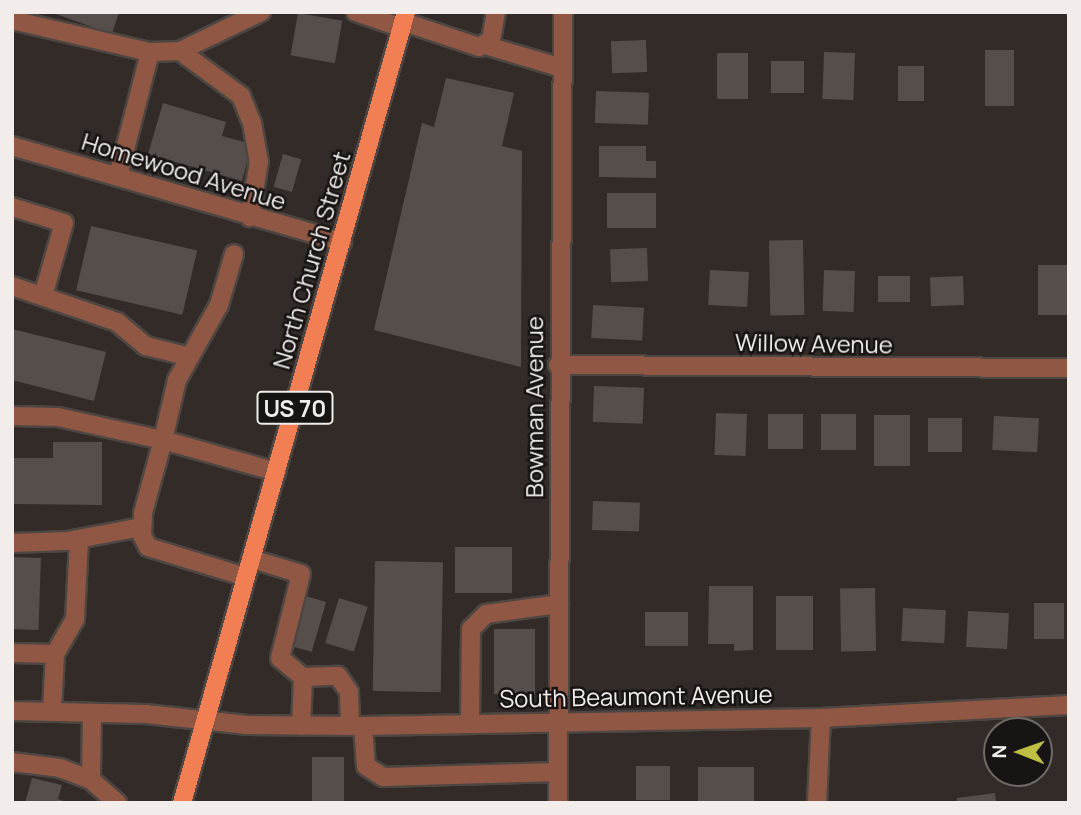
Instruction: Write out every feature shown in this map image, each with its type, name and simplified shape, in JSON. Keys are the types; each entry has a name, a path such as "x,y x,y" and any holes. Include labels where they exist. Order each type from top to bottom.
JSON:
{"main road":[{"name":"North Church Street","path":"182,803 404,21"}],"street":[{"path":"13,17 149,52 180,51 261,12"},
{"path":"356,12 404,21 562,68"},
{"path":"488,46 496,12"},
{"name":"Bowman Avenue","path":"558,803 558,365 563,12"},
{"path":"180,51 241,96 252,123 259,161 250,217"},
{"path":"118,177 149,52"},
{"name":"Homewood Avenue","path":"12,146 342,242"},
{"path":"12,207 64,223 43,296"},
{"path":"234,254 219,305 177,380 142,527 148,547 158,554 246,577"},
{"path":"12,286 117,322 146,346 190,356"},
{"name":"Willow Avenue","path":"558,365 1069,368"},
{"path":"12,416 58,417 163,440 276,472"},
{"path":"12,543 79,539 142,527"},
{"path":"52,712 55,654 70,635 75,618 79,539"},
{"path":"252,559 301,574 280,658 303,677 338,676 349,692 366,766 383,777 558,772"},
{"path":"470,723 471,629 486,614 559,604"},
{"path":"12,653 55,654"},
{"path":"301,726 303,677"},
{"name":"South Beaumont Avenue","path":"12,711 92,713 301,726 356,726 557,720 821,718 1069,705"},
{"path":"91,780 92,713"},
{"path":"817,803 821,718"},
{"path":"12,762 60,768 91,780 117,803"}],"building":[{"path":"50,12 119,12 112,34"},
{"path":"298,13 342,21 335,63 291,55"},
{"path":"646,40 647,72 612,73 611,41"},
{"path":"985,50 1014,50 1014,106 985,106"},
{"path":"824,52 855,53 853,100 822,99"},
{"path":"717,53 748,53 748,99 717,99"},
{"path":"771,61 804,61 804,93 771,93"},
{"path":"898,66 924,66 924,101 898,101"},
{"path":"446,78 514,93 502,146 522,151 521,367 374,330 422,123 434,127"},
{"path":"596,91 649,93 648,125 595,123"},
{"path":"163,103 226,122 222,136 252,144 242,181 148,154"},
{"path":"599,146 646,146 646,161 656,161 656,178 599,177"},
{"path":"283,154 301,159 292,192 274,187"},
{"path":"607,193 656,193 656,228 607,228"},
{"path":"91,226 197,251 182,315 76,290"},
{"path":"803,240 804,315 770,316 769,241"},
{"path":"647,248 648,281 611,282 610,249"},
{"path":"1038,265 1069,265 1069,315 1038,315"},
{"path":"710,270 749,272 747,307 708,305"},
{"path":"824,270 855,271 854,312 823,311"},
{"path":"878,276 910,276 910,302 878,302"},
{"path":"963,276 964,305 931,306 930,277"},
{"path":"593,305 644,308 642,341 591,338"},
{"path":"12,329 106,352 94,401 12,380"},
{"path":"594,386 644,388 643,424 593,422"},
{"path":"716,413 747,414 746,456 715,455"},
{"path":"768,414 803,414 803,449 768,449"},
{"path":"821,414 856,414 856,450 821,450"},
{"path":"874,415 910,415 910,466 874,466"},
{"path":"994,416 1039,418 1037,452 992,450"},
{"path":"928,418 962,418 962,452 928,452"},
{"path":"53,442 102,442 102,505 12,504 12,458 53,458"},
{"path":"593,501 640,503 639,532 592,530"},
{"path":"455,547 512,547 512,593 455,593"},
{"path":"12,557 41,558 38,630 12,629"},
{"path":"375,561 443,562 441,692 373,691"},
{"path":"709,586 753,586 753,650 734,651 734,644 708,644"},
{"path":"875,588 876,651 841,652 840,589"},
{"path":"302,595 326,602 312,652 288,645"},
{"path":"776,596 813,596 813,650 776,650"},
{"path":"339,598 368,607 354,652 325,643"},
{"path":"1034,603 1064,603 1064,639 1034,639"},
{"path":"903,608 946,610 944,643 901,641"},
{"path":"968,611 1009,613 1007,649 966,647"},
{"path":"645,612 688,612 688,646 645,646"},
{"path":"494,629 535,629 535,694 494,694"},
{"path":"312,757 344,757 344,803 312,803"},
{"path":"636,766 670,766 670,800 636,800"},
{"path":"698,767 754,767 754,803 698,803"},
{"path":"32,778 62,785 58,799 69,803 25,803"},
{"path":"995,793 996,803 957,803 957,798"}]}
